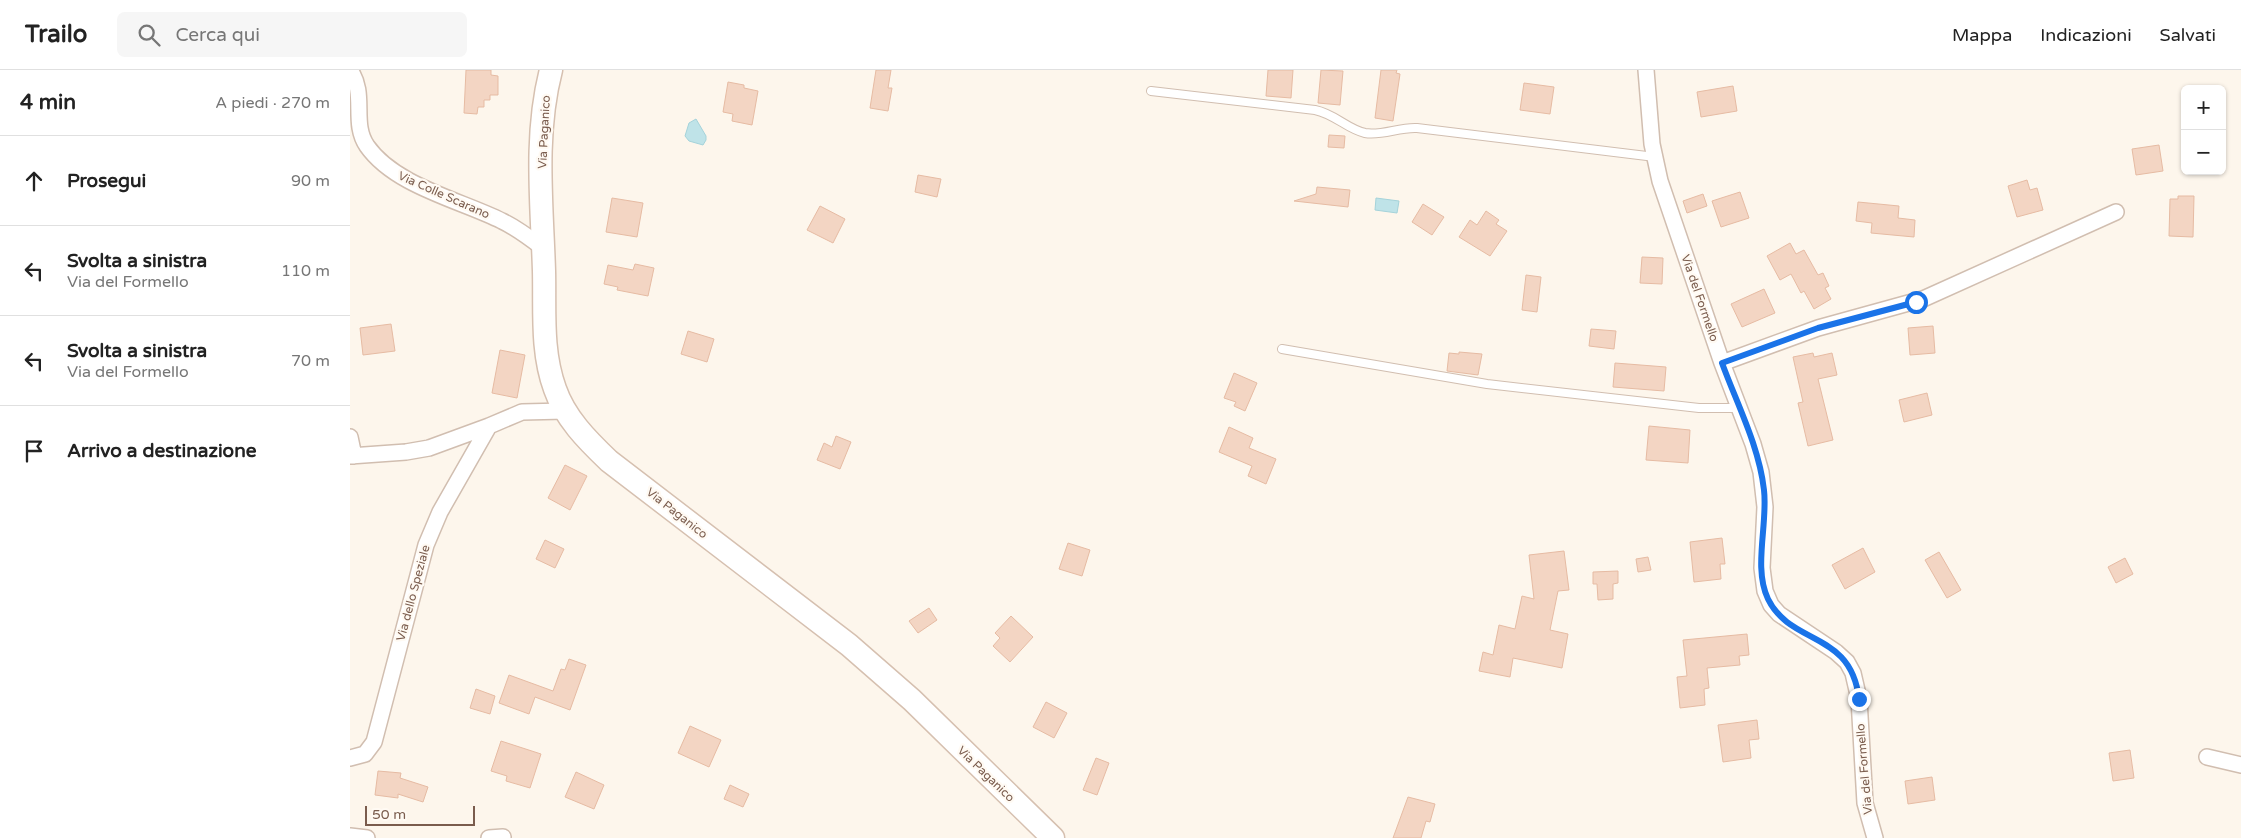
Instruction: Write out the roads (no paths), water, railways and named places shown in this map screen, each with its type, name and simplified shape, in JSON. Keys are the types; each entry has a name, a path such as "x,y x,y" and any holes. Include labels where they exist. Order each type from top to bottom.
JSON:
{"street":[{"name":"Via Colle Scarano","path":"350,70 359,91 361,134 379,161 410,181 502,221 543,248"},
{"name":"Via Paganico","path":"551,70 544,104 541,139 545,331 548,359 554,386 565,411 580,432 609,461 887,676 1054,838"},
{"name":"Via del Formello","path":"1646,70 1654,157 1666,202 1722,363 1759,461 1764,489 1765,520 1762,568 1767,595 1779,614 1836,652 1847,662 1854,673 1859,699 1865,802 1875,838"},
{"path":"1722,363 1798,334 1923,299 2116,212"},
{"path":"350,437 352,456 401,452 429,448 522,412 565,411"},
{"name":"Via dello Speziale","path":"350,758 365,754 374,742 426,545 440,512 489,426"},
{"path":"2207,757 2241,765"},
{"path":"350,836 367,838"}],"lane":[{"path":"1150,91 1315,110 1330,114 1354,129 1364,132 1377,133 1402,128 1416,128 1654,157"},
{"path":"1282,349 1487,384 1699,408 1739,408"}],"water":[{"path":"696,119 706,136 703,145 689,141 685,136 689,123"},
{"path":"1376,198 1399,201 1397,213 1375,210"}]}
